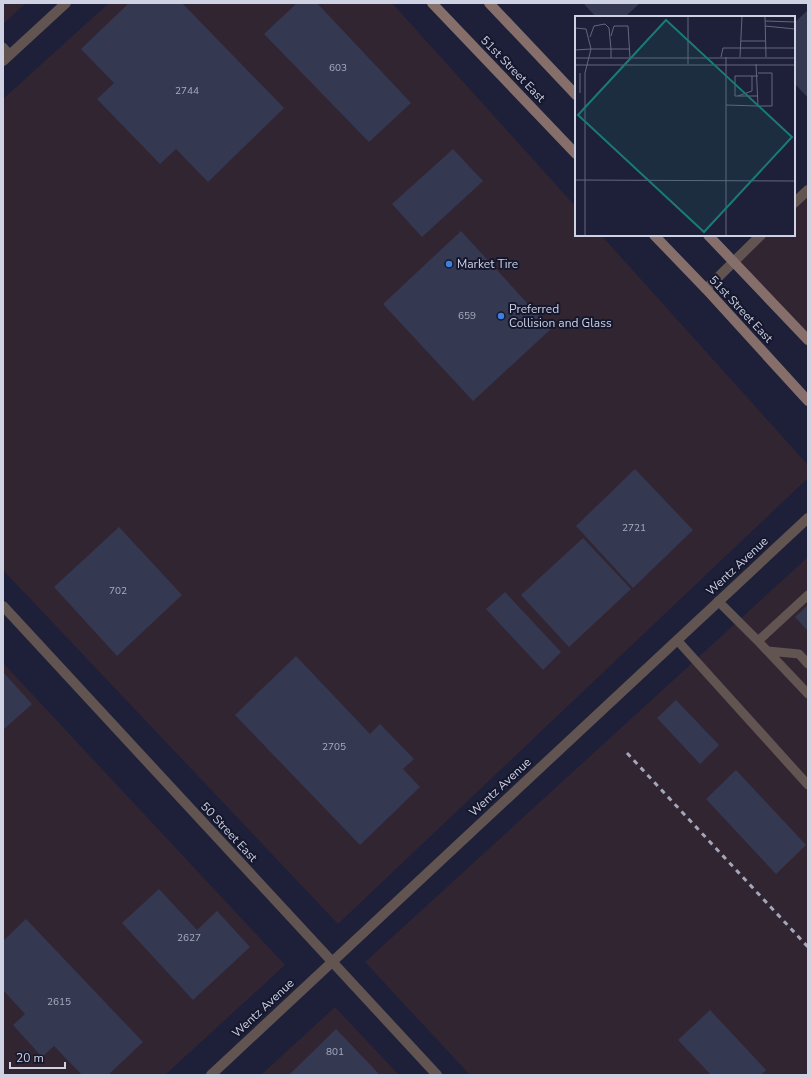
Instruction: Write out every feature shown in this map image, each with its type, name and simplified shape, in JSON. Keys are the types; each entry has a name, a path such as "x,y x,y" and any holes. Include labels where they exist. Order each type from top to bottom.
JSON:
{"main road":[{"name":"51st Street East","path":"432,3 575,153"},
{"path":"489,3 575,94"},
{"name":"51st Street East","path":"655,236 706,289 808,402"},
{"path":"709,236 808,340"}],"street":[{"path":"5,54 66,3"},
{"path":"795,202 808,190"},
{"path":"706,289 760,236"},
{"name":"Wentz Avenue","path":"210,1075 808,518"},
{"name":"50 Street East","path":"3,606 437,1075"}],"lane":[{"path":"758,641 808,595"},
{"path":"718,601 808,694"},
{"path":"677,640 808,785"},
{"path":"768,651 799,654 808,664"}],"shaded area":[{"path":"3,3 26,3 3,24"},
{"path":"109,3 392,3 575,206 575,236 602,236 808,465 808,478 338,924 3,570 3,99"},
{"path":"808,190 808,340 733,262 760,236 795,236 795,202"},
{"path":"808,557 808,1075 470,1075 365,962"},
{"path":"3,663 285,965 165,1075 3,1075"},
{"path":"335,1007 399,1075 261,1075"}],"building":[{"path":"129,3 182,3 284,108 208,182 176,149 160,164 97,99 114,83 81,49"},
{"path":"297,3 317,3 411,103 369,142 264,34"},
{"path":"583,3 640,3 626,16 595,16"},
{"path":"808,10 808,98 795,84 795,22"},
{"path":"453,149 483,181 422,237 392,204"},
{"path":"461,231 551,329 473,401 383,304"},
{"path":"635,469 693,530 633,588 576,526"},
{"path":"119,527 182,595 117,656 54,587"},
{"path":"583,538 631,589 569,647 521,595"},
{"path":"505,592 561,652 543,670 486,609"},
{"path":"808,605 808,631 795,617"},
{"path":"296,656 370,734 380,724 414,759 403,769 420,787 360,845 235,715"},
{"path":"3,672 32,704 3,730"},
{"path":"676,700 719,745 700,764 657,718"},
{"path":"736,770 806,845 776,874 706,799"},
{"path":"159,889 197,930 217,911 250,947 193,1000 122,923"},
{"path":"26,919 143,1042 108,1075 82,1075 54,1046 42,1057 13,1025 25,1014 3,990 3,941"},
{"path":"710,1010 766,1070 761,1075 711,1075 678,1040"},
{"path":"336,1029 380,1075 289,1075"}],"railway":[{"path":"627,753 808,947"}],"place":[{"name":"Market Tire","path":"449,264"},
{"name":"Preferred Collision and Glass","path":"501,316"}]}
